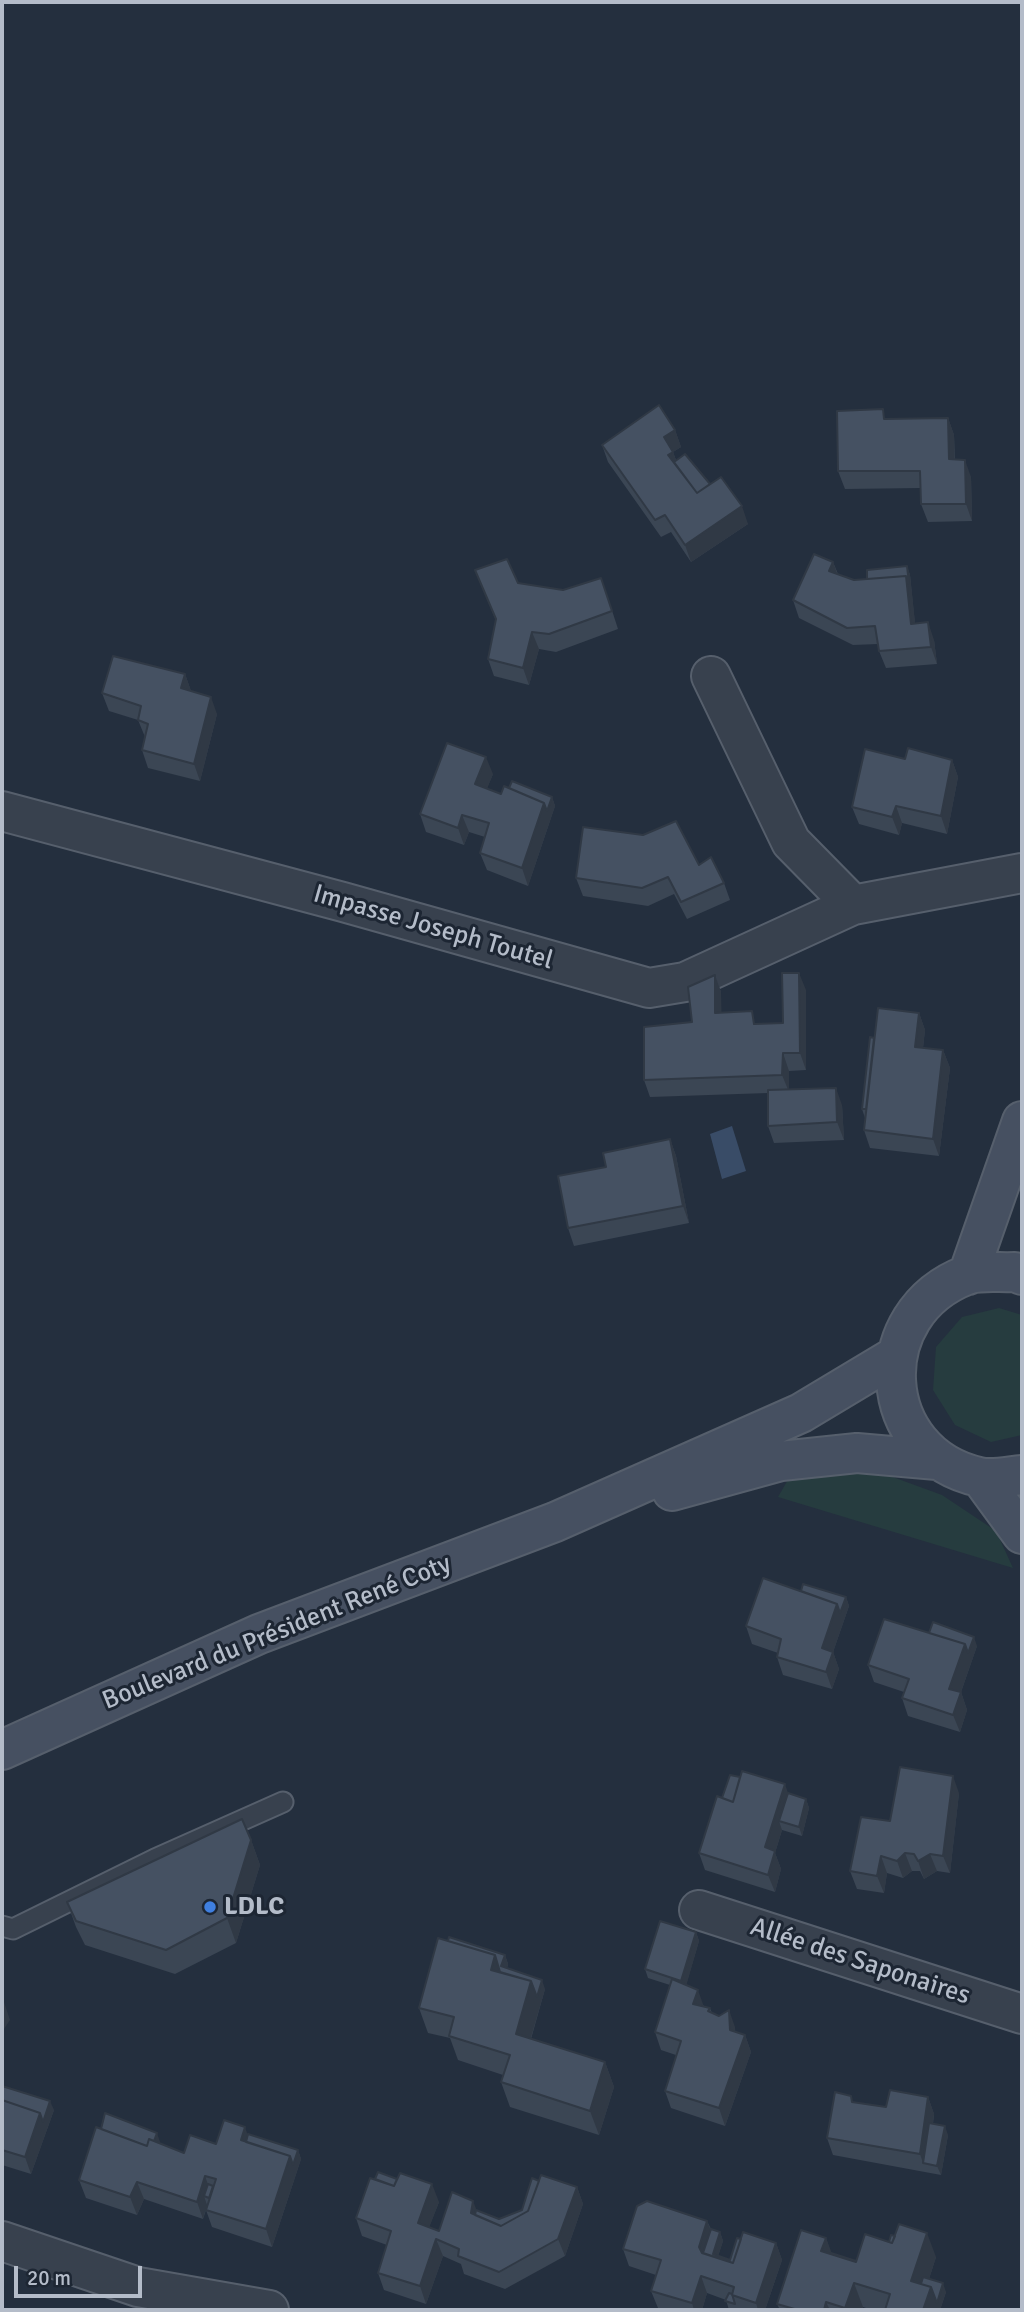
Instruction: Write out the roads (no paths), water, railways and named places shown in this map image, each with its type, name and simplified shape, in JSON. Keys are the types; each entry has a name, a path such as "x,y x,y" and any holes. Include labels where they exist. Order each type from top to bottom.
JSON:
{"main road":[{"path":"968,1275 1022,1121"},
{"path":"1022,1275 1015,1272 968,1275 928,1297 901,1335 896,1356 897,1390 906,1425 937,1460 981,1478 1022,1475"},
{"name":"Boulevard du Président René Coty","path":"2,1749 259,1634 555,1522 801,1413 896,1356"},
{"name":"Boulevard du Président René Coty","path":"555,1522 781,1461 857,1453 937,1460"},
{"path":"981,1478 1022,1534"}],"street":[{"path":"711,676 791,842 853,905"},
{"name":"Impasse Joseph Toutel","path":"2,811 343,902 649,988 685,982 853,905 1022,873"},
{"name":"Allée des Saponaires","path":"699,1910 1022,2014"},
{"path":"2,2241 138,2287 269,2310"}],"lane":[{"path":"2,1926 13,1929 155,1859 284,1802"}],"water":[{"path":"732,1126 746,1171 722,1179 710,1134"}],"place":[{"name":"LDLC","path":"210,1907"}]}
